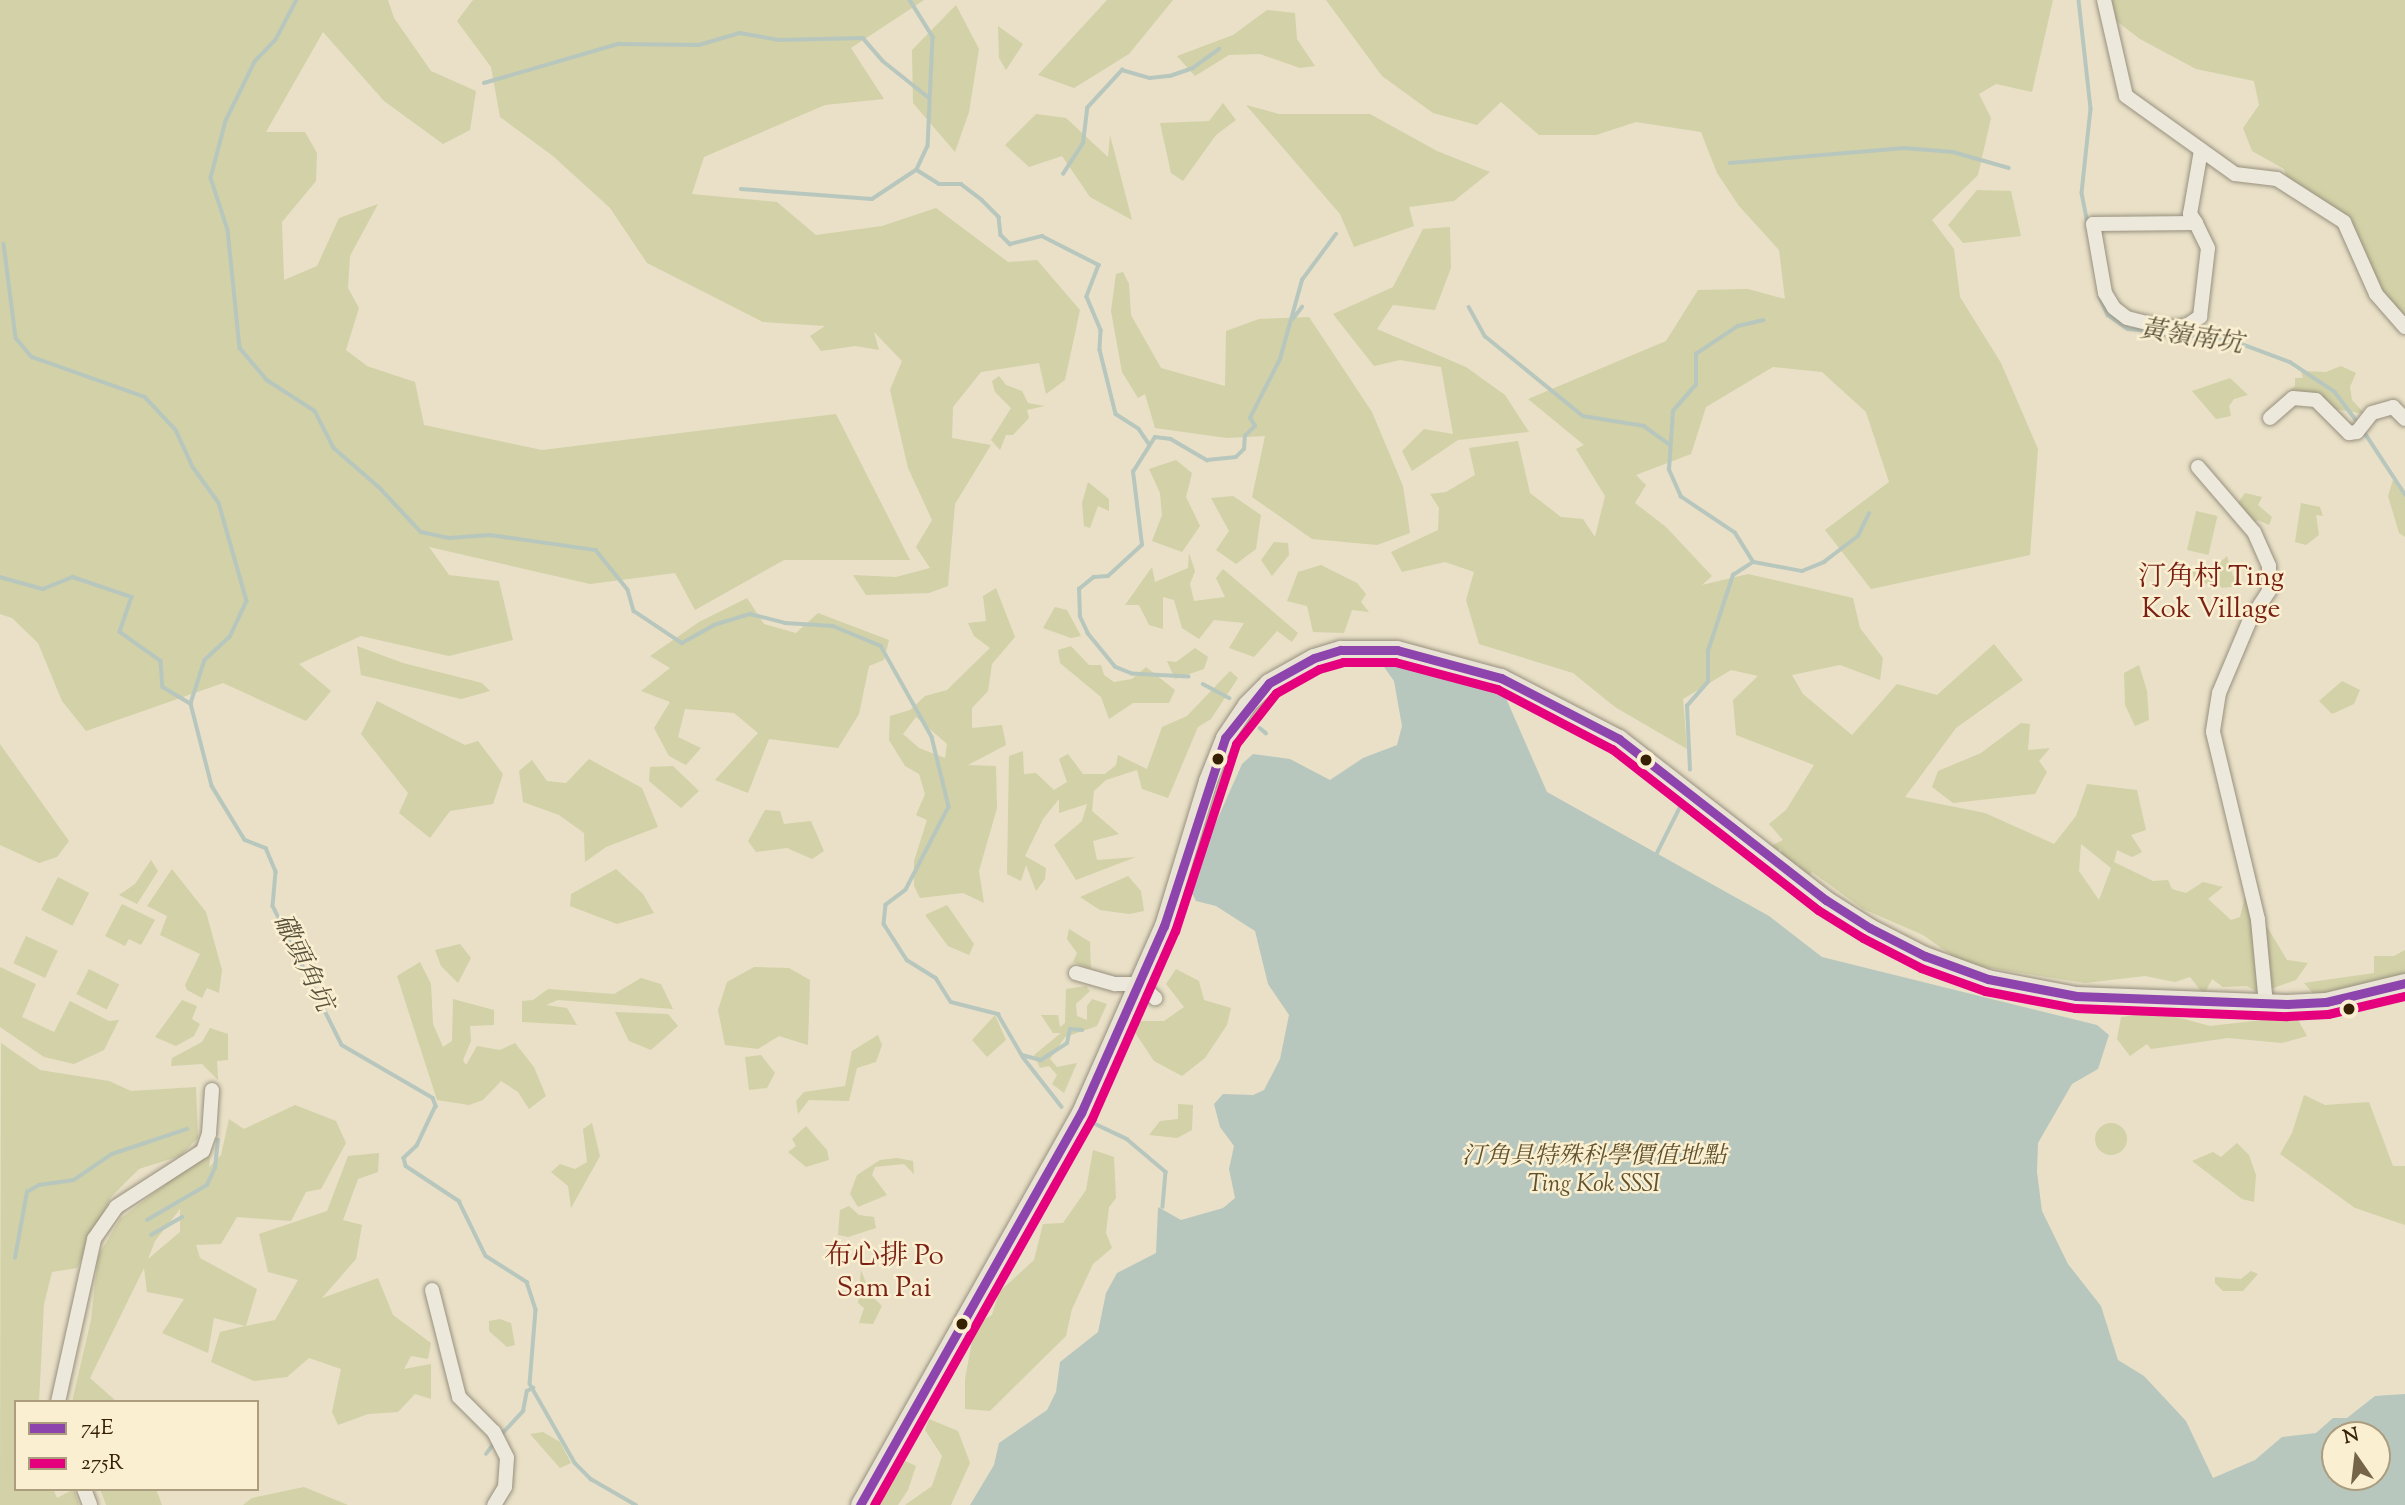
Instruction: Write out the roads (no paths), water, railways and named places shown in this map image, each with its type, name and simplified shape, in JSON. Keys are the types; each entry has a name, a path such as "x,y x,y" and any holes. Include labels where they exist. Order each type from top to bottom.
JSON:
{"main road":[{"path":"860,1505 1081,1113 1140,984 1181,876 1214,763 1239,715 1269,683 1302,662 1341,650 1374,649 1427,655 1491,674 1586,719 1658,768 1826,900 1926,956 1988,979 2076,996 2266,1004 2326,1002 2405,983"}],"street":[{"path":"2104,0 2126,96 2235,174 2277,179 2344,222 2376,294 2405,327"},
{"path":"2196,223 2093,223 2105,293 2114,308 2127,318 2167,328 2186,326 2200,317 2208,248 2196,223 2190,214 2201,150"},
{"path":"2270,418 2293,398 2316,400 2349,433 2357,432 2372,413 2393,407 2405,419"},
{"path":"2198,467 2254,532 2269,566 2269,592 2249,622 2219,693 2213,720 2216,758 2258,920 2266,1004"},
{"path":"1076,973 1115,984 1140,984 1155,998"},
{"path":"58,1400 94,1239 116,1207 202,1151 209,1134 212,1090"},
{"path":"432,1290 458,1398 498,1437 508,1470 501,1498 495,1505"}],"waterway":[{"path":"297,0 276,40 255,62 226,121 211,178 228,230 240,348 267,380 315,411 334,448 380,488 421,532 449,538 490,535 596,550 628,590 634,611 682,643 714,625 750,614 785,623 833,626 881,646 932,737 949,807 906,890 886,905 884,924 907,960 936,978 951,1002 998,1014 1022,1055 1041,1060 1067,1043 1070,1029 1082,1030"},
{"path":"910,0 933,37 928,146 917,170 939,184 961,184 982,200 999,217 1001,235 1010,244 1042,236 1099,265 1087,297 1101,330 1100,350 1116,414 1139,429 1149,444"},
{"name":"黃嶺南坑","path":"2079,0 2091,109 2082,193 2088,224"},
{"path":"484,83 618,44 699,45 740,33 778,40 863,38 883,61 928,97"},
{"path":"1063,174 1083,143 1087,108 1122,70 1150,78 1170,76 1193,68 1219,49"},
{"path":"1730,163 1904,148 1953,152 2009,168"},
{"path":"741,189 872,199 916,170"},
{"path":"1189,677 1132,674 1115,667 1088,634 1080,617 1079,589 1094,577 1108,576 1142,545 1133,472 1155,437 1171,439 1207,460 1236,457 1244,449 1245,436 1255,426 1250,418 1280,359 1302,280 1336,234"},
{"name":"䃟頭角坑","path":"4,244 16,338 32,357 145,397 176,430 193,467 219,503 247,601 230,637 205,660 191,704 212,786 245,840 266,848 276,872 273,906 342,1045 433,1098 436,1106 417,1146 404,1158 406,1166 459,1201 486,1256 527,1282 536,1310 530,1384 575,1463 591,1479 636,1505"},
{"name":"黃嶺南坑","path":"2100,297 2108,315 2128,329 2153,331"},
{"path":"1293,319 1302,307"},
{"path":"1469,307 1485,336 1583,416 1644,426 1669,444"},
{"path":"1690,770 1687,706 1708,682 1708,651 1733,575 1753,562 1735,533 1681,497 1669,470 1673,411 1696,385 1696,354 1738,326 1763,320"},
{"name":"黃嶺南坑","path":"2175,334 2228,339 2290,362 2335,392 2358,423"},
{"name":"黃嶺南坑","path":"2363,430 2405,494"},
{"path":"1754,562 1802,571 1824,562 1858,536 1869,513"},
{"path":"0,577 43,589 73,577 132,597 120,632 161,661 163,687 191,704"},
{"path":"1203,684 1229,698"},
{"path":"1260,728 1266,733"},
{"path":"1656,855 1685,797"},
{"path":"1023,1057 1062,1107"},
{"path":"1085,1119 1127,1139 1166,1172 1163,1207"},
{"path":"15,1258 27,1192 39,1185 74,1180 112,1154 187,1129"},
{"path":"147,1220 207,1185 215,1168 218,1140"},
{"path":"151,1235 182,1217"},
{"path":"500,1436 523,1411 527,1391 533,1388"},
{"path":"486,1454 495,1442"}],"district":[{"name":"汀角村 Ting Kok Village","path":"2211,594"},
{"name":"布心排 Po Sam Pai","path":"884,1273"}],"park label":[{"name":"汀角具特殊科學價值地點 Ting Kok SSSI","path":"1594,1172"}]}
